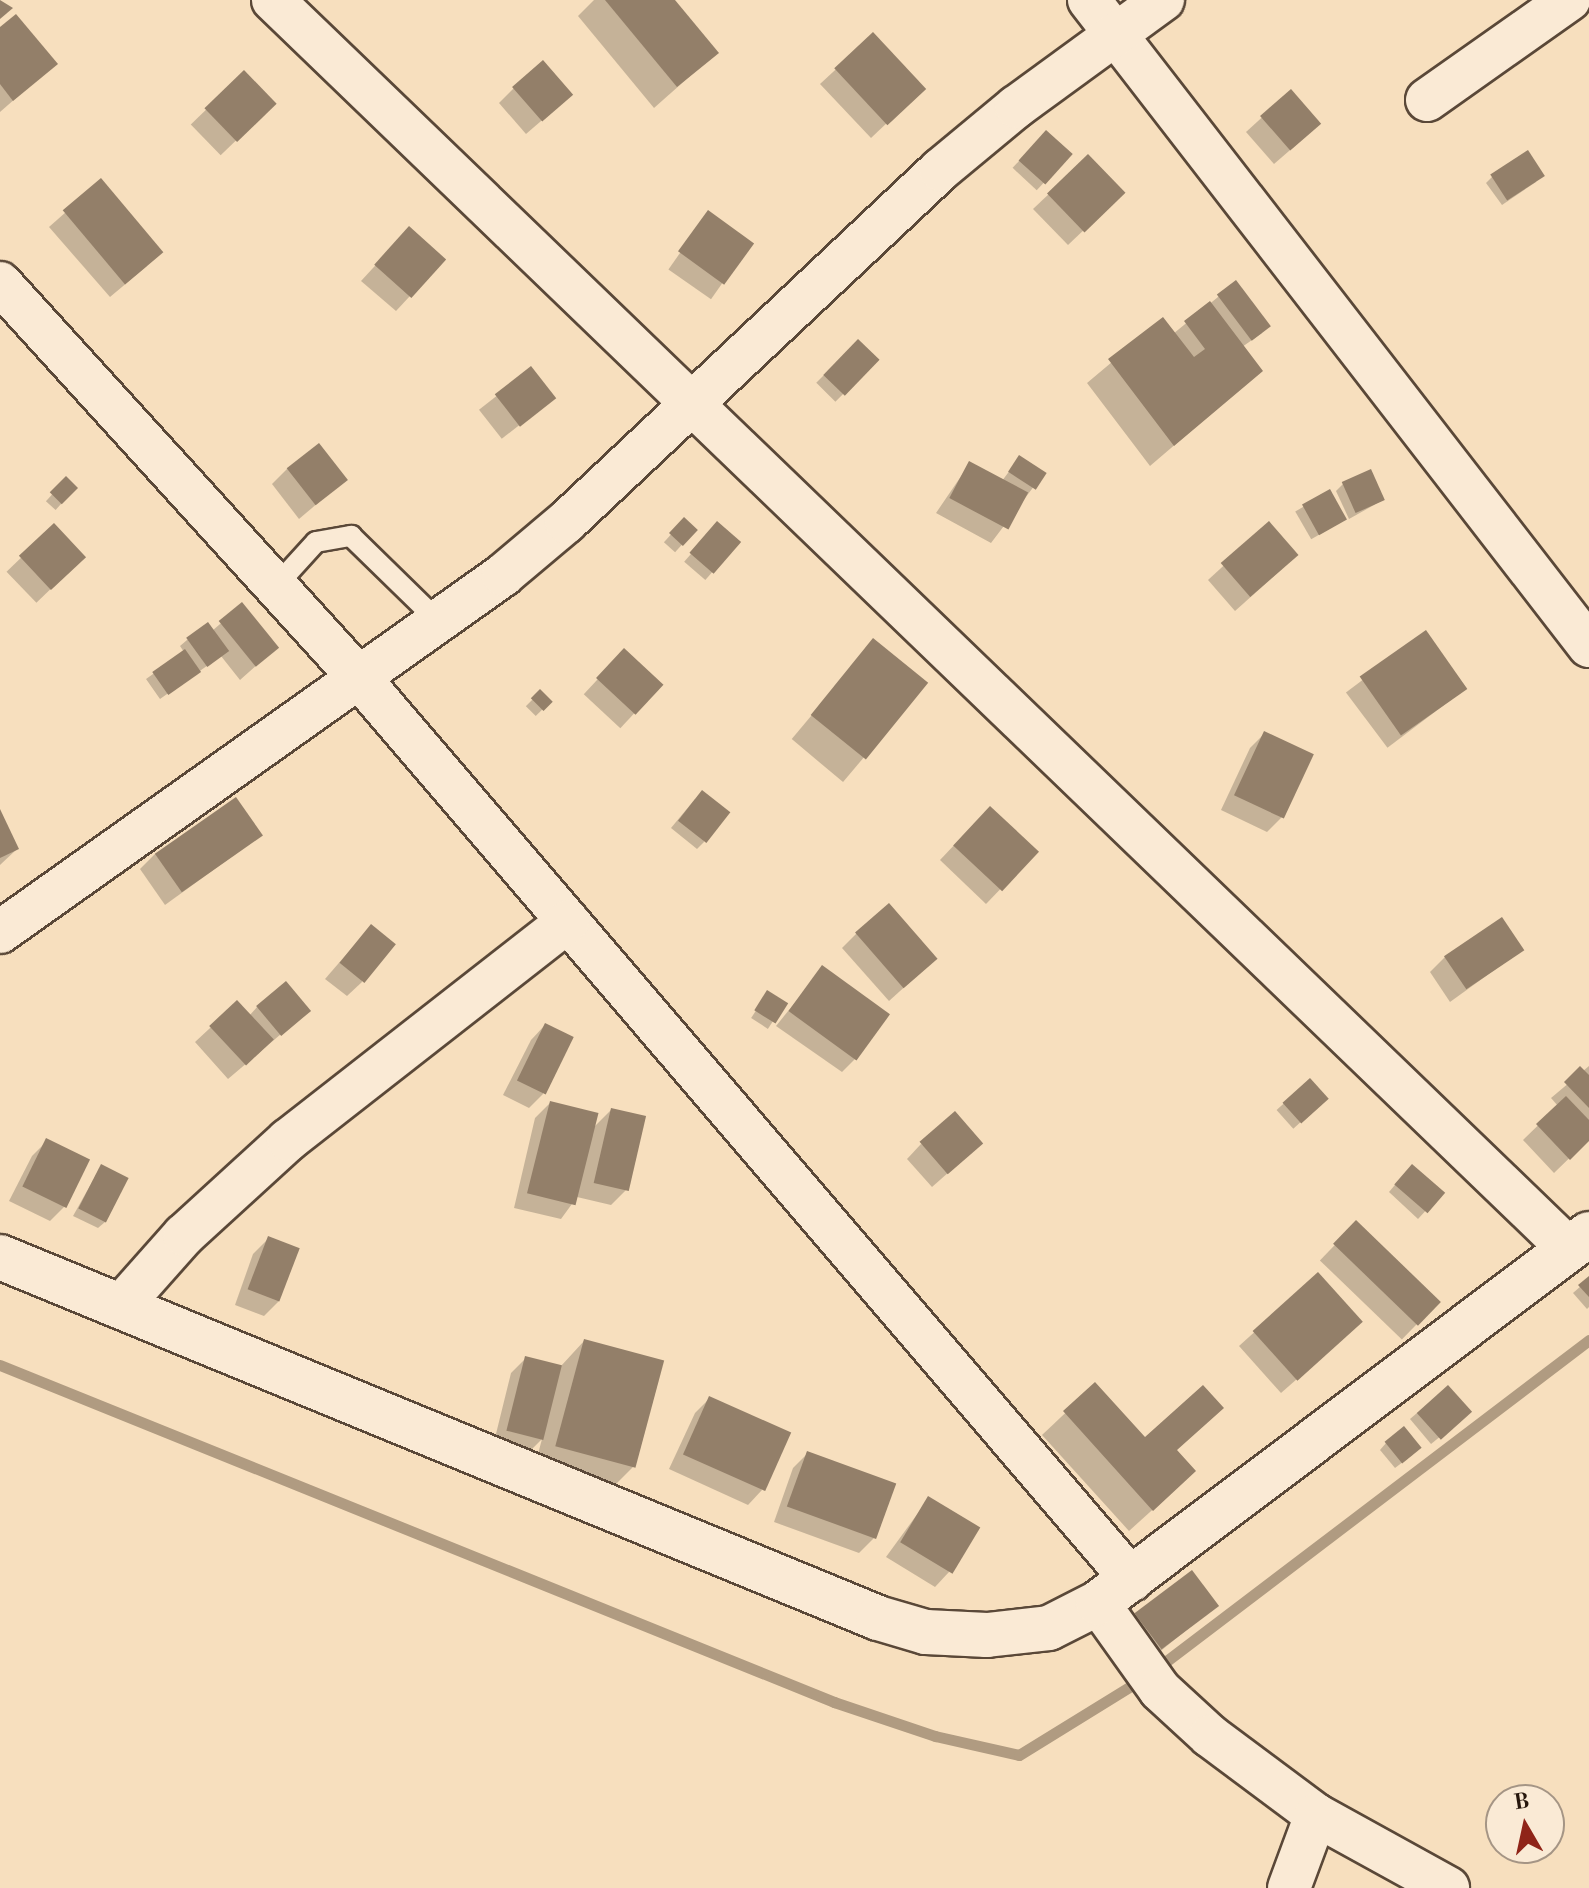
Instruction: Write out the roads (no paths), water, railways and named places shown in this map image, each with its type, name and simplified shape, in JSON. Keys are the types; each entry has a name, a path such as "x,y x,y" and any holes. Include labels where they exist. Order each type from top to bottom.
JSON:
{"main road":[{"path":"0,1257 878,1618 926,1632 987,1635 1049,1628 1115,1592 1579,1242"}],"street":[{"path":"273,0 689,405 1579,1242"},
{"path":"1089,0 1589,646"},
{"path":"0,932 440,623 566,522 940,170 1163,0"},
{"path":"1427,100 1569,0"},
{"path":"0,283 361,680 568,921 1115,1592 1148,1675 1210,1736 1316,1815 1448,1888"},
{"path":"120,1307 184,1235 288,1140 568,921"},
{"path":"1289,1888 1316,1815"}],"lane":[{"path":"275,587 316,542 351,536 440,623"}],"waterway":[{"path":"1156,1669 1589,1340"},
{"path":"0,1365 834,1702 935,1736 1019,1755 1142,1679"}]}
